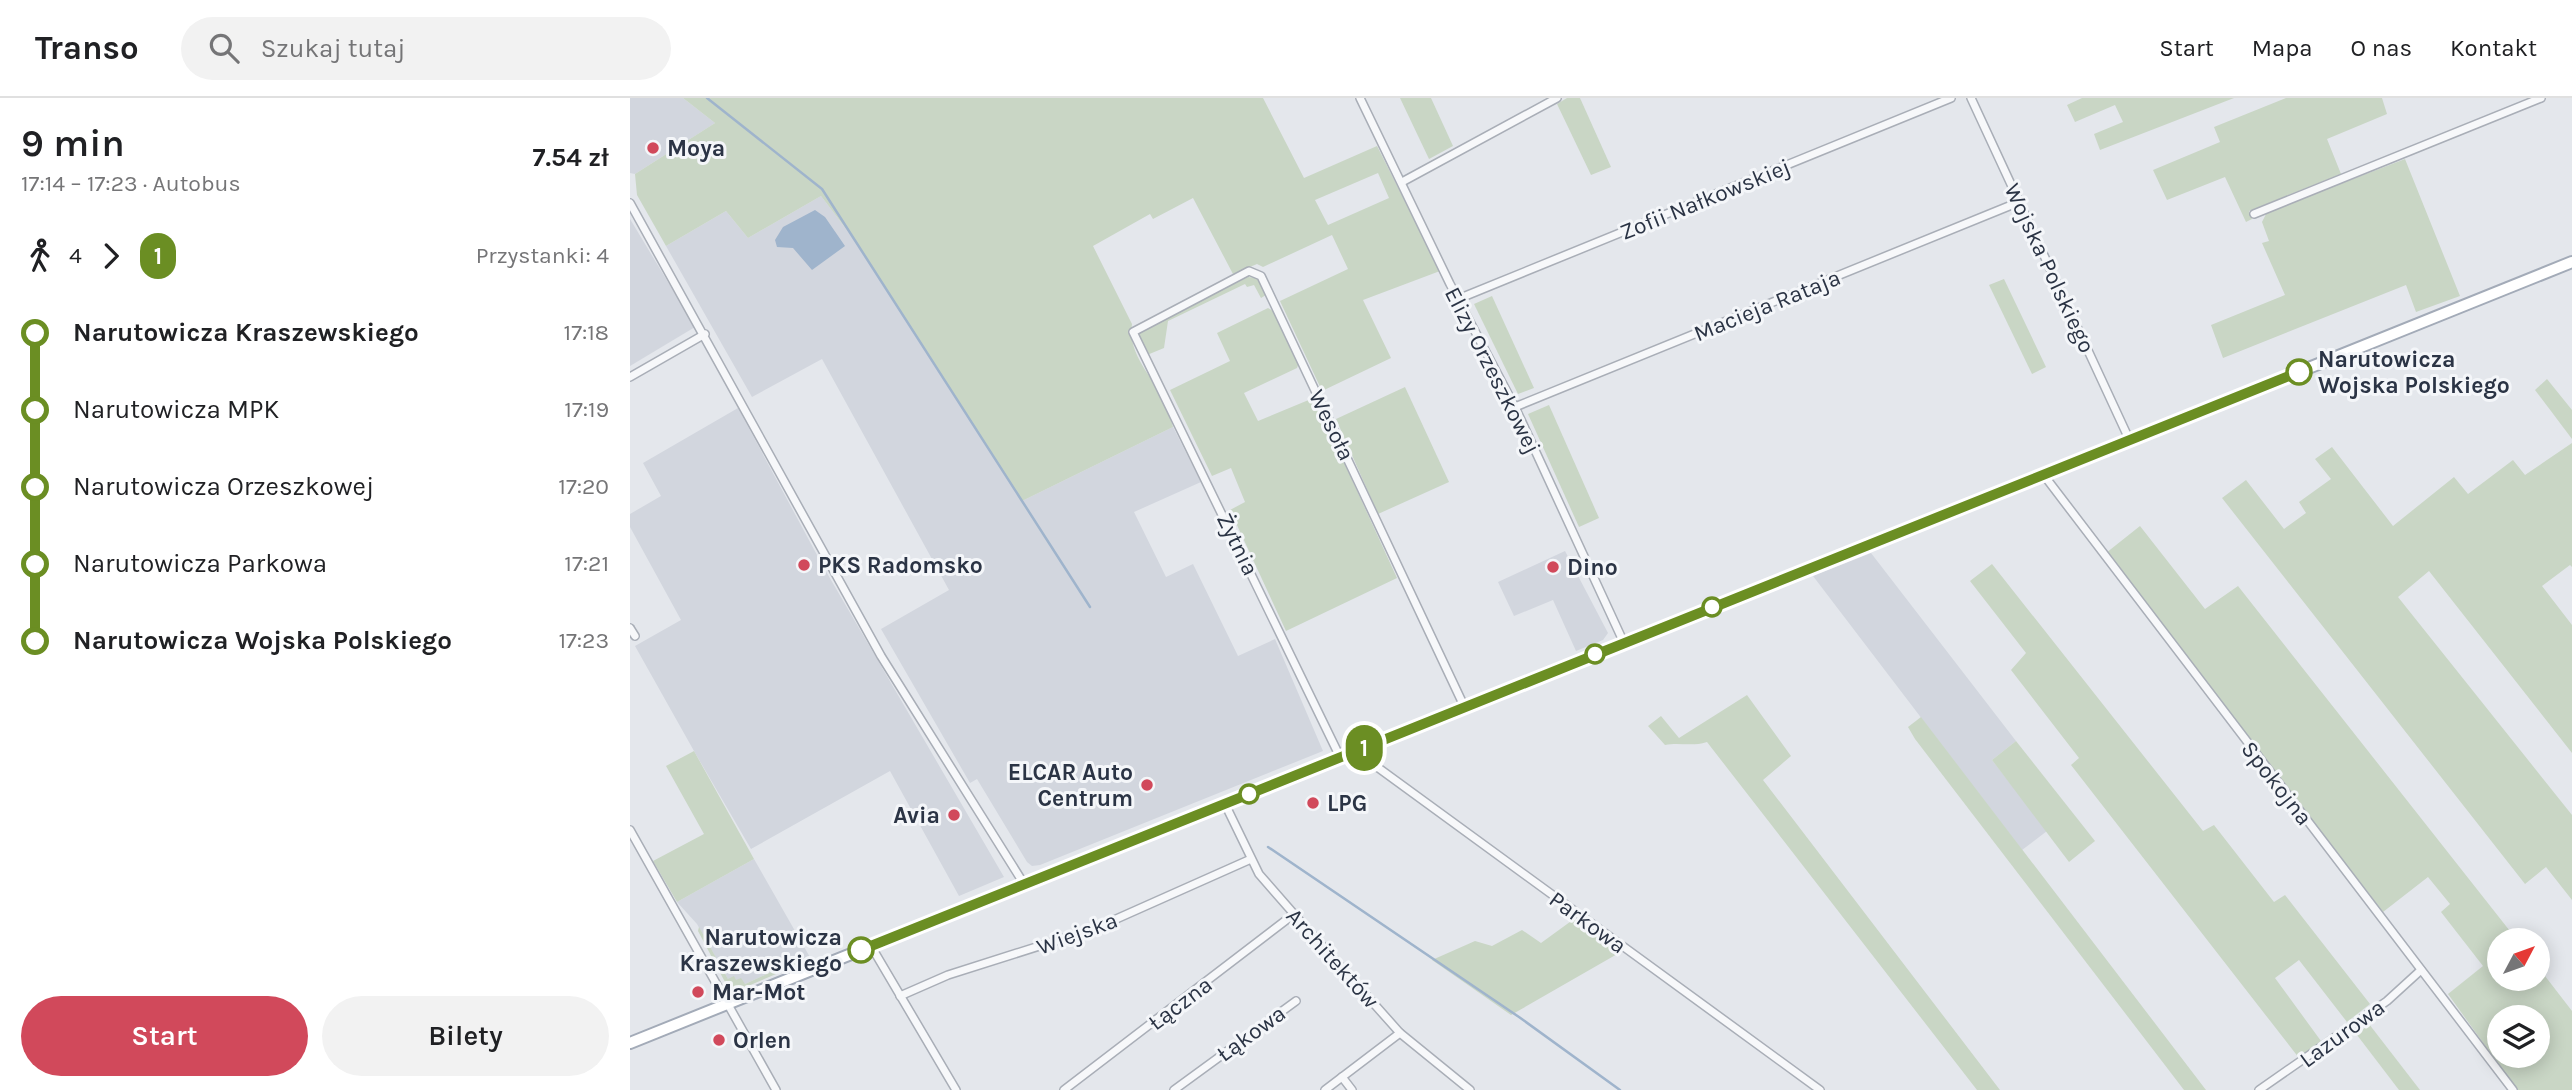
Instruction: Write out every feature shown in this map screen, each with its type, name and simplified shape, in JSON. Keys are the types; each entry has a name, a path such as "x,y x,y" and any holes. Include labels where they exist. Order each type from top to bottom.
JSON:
{"main road":[{"path":"631,1040 728,1004 2572,262"}],"street":[{"name":"Elizy Orzeszkowej","path":"1360,98 1458,299 1515,407 1624,643"},
{"path":"1402,182 1557,98"},
{"name":"Zofii Nałkowskiej","path":"1458,299 1951,98"},
{"name":"Wojska Polskiego","path":"1971,98 2129,439"},
{"path":"2254,214 2541,98"},
{"name":"Macieja Rataja","path":"1515,407 2020,202"},
{"path":"630,203 705,334 881,656 1024,884"},
{"name":"Wesoła","path":"1133,332 1249,271 1261,276 1464,706"},
{"name":"Żytnia","path":"1133,332 1340,757"},
{"path":"630,377 705,334"},
{"name":"Spokojna","path":"2043,474 2513,1090"},
{"path":"630,628 635,636"},
{"name":"Parkowa","path":"1362,748 1373,764 1819,1090"},
{"name":"Architektów","path":"1225,804 1251,859 1294,914 1400,1033 1470,1090"},
{"path":"630,830 776,1090"},
{"name":"Wiejska","path":"900,996 948,975 1096,928 1251,859"},
{"name":"Łączna","path":"1064,1090 1294,914"},
{"path":"871,946 956,1090"},
{"name":"Lazurowa","path":"2259,1090 2387,1001 2421,970"},
{"name":"Łąkowa","path":"1174,1090 1296,1001"},
{"path":"1325,1090 1400,1033"},
{"path":"1342,1077 1352,1090"}],"shaded area":[{"name":"Moya","path":"630,98 683,98 715,123 635,174 630,173"},
{"path":"821,196 850,234 1022,501 1173,427 1201,482 1134,512 1166,577 1193,564 1238,656 1275,639 1323,751 1040,865 1032,866 1027,862 977,779 970,783 881,629 949,590 822,359 752,397 666,246 726,211 748,238"},
{"path":"630,219 695,327 630,366"},
{"path":"738,408 824,568 1004,877 959,896 890,771 751,849 694,751 635,646 681,620 630,527 630,514 661,496 643,463"},
{"path":"1565,551 1608,633 1603,640 1576,651 1553,600 1514,616 1498,582"},
{"path":"1871,553 2016,741 1992,760 2047,831 2022,850 1813,576"},
{"path":"754,859 811,959 799,959 745,984 728,979 697,924 677,902"}],"green space":[{"path":"683,98 1263,98 1304,178 1377,146 1440,271 1363,300 1391,358 1322,391 1280,301 1348,269 1332,235 1263,267 1257,264 1233,274 1193,198 1153,219 1150,214 1093,246 1132,324 1132,336 1138,357 1161,395 1173,427 1022,501 850,234 821,196 748,238 726,211 666,246 637,195 635,174 715,123","holes":["1378,173 1389,198 1328,225 1315,200"]},
{"path":"1400,98 1431,98 1453,146 1429,159"},
{"path":"1567,98 1580,98 1611,167 1591,175 1557,104"},
{"path":"2082,98 2234,98 2100,150 2094,134 2123,122 2115,105 2075,122 2067,105"},
{"path":"2286,98 2382,98 2387,114 2327,139 2341,174 2249,211 2252,219 2246,222 2225,177 2167,200 2153,170 2220,142 2214,127"},
{"path":"2405,159 2460,296 2416,312 2406,285 2223,358 2211,325 2285,295 2262,243 2269,241 2262,222 2267,212"},
{"path":"1248,277 1258,278 1266,295 1261,298 1254,285 1247,287 1245,284 1168,321 1164,348 1147,355 1138,336 1144,328"},
{"path":"2004,279 2046,367 2032,374 1989,285"},
{"path":"1492,296 1534,388 1518,394 1474,304"},
{"path":"1268,308 1275,312 1299,363 1297,368 1244,393 1258,421 1311,399 1320,410 1397,578 1286,631 1230,510 1245,502 1231,468 1212,476 1170,390 1230,361 1217,333"},
{"path":"2547,379 2572,410 2572,439 2535,390"},
{"path":"1405,387 1449,482 1378,514 1336,419"},
{"path":"1549,405 1599,518 1579,527 1528,414"},
{"path":"2572,443 2572,567 2570,565 2542,586 2572,625 2572,753 2429,571 2398,597 2572,815 2572,900 2546,867 2525,884 2222,498 2246,480 2284,529 2306,513 2299,502 2331,479 2315,459 2332,447 2393,526 2454,477 2468,494 2513,460 2525,475"},
{"path":"2140,526 2205,609 2238,586 2508,928 2487,928 2487,991 2550,991 2550,983 2572,1011 2572,1090 2517,1090 2501,1068 2550,1068 2550,1005 2487,1005 2487,1048 2448,994 2483,966 2441,912 2450,904 2428,877 2383,912 2106,553"},
{"path":"1992,564 2203,831 2214,825 2274,902 2285,895 2370,1004 2347,1022 2299,960 2275,978 2321,1041 2299,1058 2071,765 2079,758 2011,670 2026,653 1970,581"},
{"path":"1747,695 1791,756 1763,780 2000,1090 1977,1090 1707,742 1665,745 1648,726 1661,716 1679,738"},
{"path":"1921,717 2206,1090 2184,1090 1915,739 1908,727"},
{"path":"2016,741 2095,841 2069,862 1992,760"},
{"path":"694,751 754,859 677,902 653,861 704,834 666,766"},
{"path":"1574,919 1619,953 1511,1015 1432,960 1475,941 1492,946 1522,930 1541,943"},
{"path":"699,927 728,979 734,976 736,980 741,978 745,984 799,959 811,959 748,986 733,989 725,982 698,931"},
{"path":"2369,1024 2420,1090 2399,1090 2357,1035"}],"water":[{"path":"815,210 825,217 845,246 812,270 793,248 777,247 775,240 783,227"}],"waterway":[{"path":"707,98 822,189 1090,607"},
{"path":"1268,847 1519,1017 1620,1090"}],"bus line":[{"name":"1","path":"861,950 2299,372"}],"place":[{"name":"Moya","path":"653,148"},
{"name":"Narutowicza Wojska Polskiego","path":"2299,372"},
{"name":"PKS Radomsko","path":"804,565"},
{"name":"Dino","path":"1553,567"},
{"name":"ELCAR Auto Centrum","path":"1147,785"},
{"name":"LPG","path":"1313,803"},
{"name":"Avia","path":"954,815"},
{"name":"Narutowicza Kraszewskiego","path":"861,950"},
{"name":"Mar-Mot","path":"698,992"},
{"name":"Orlen","path":"719,1040"}]}
